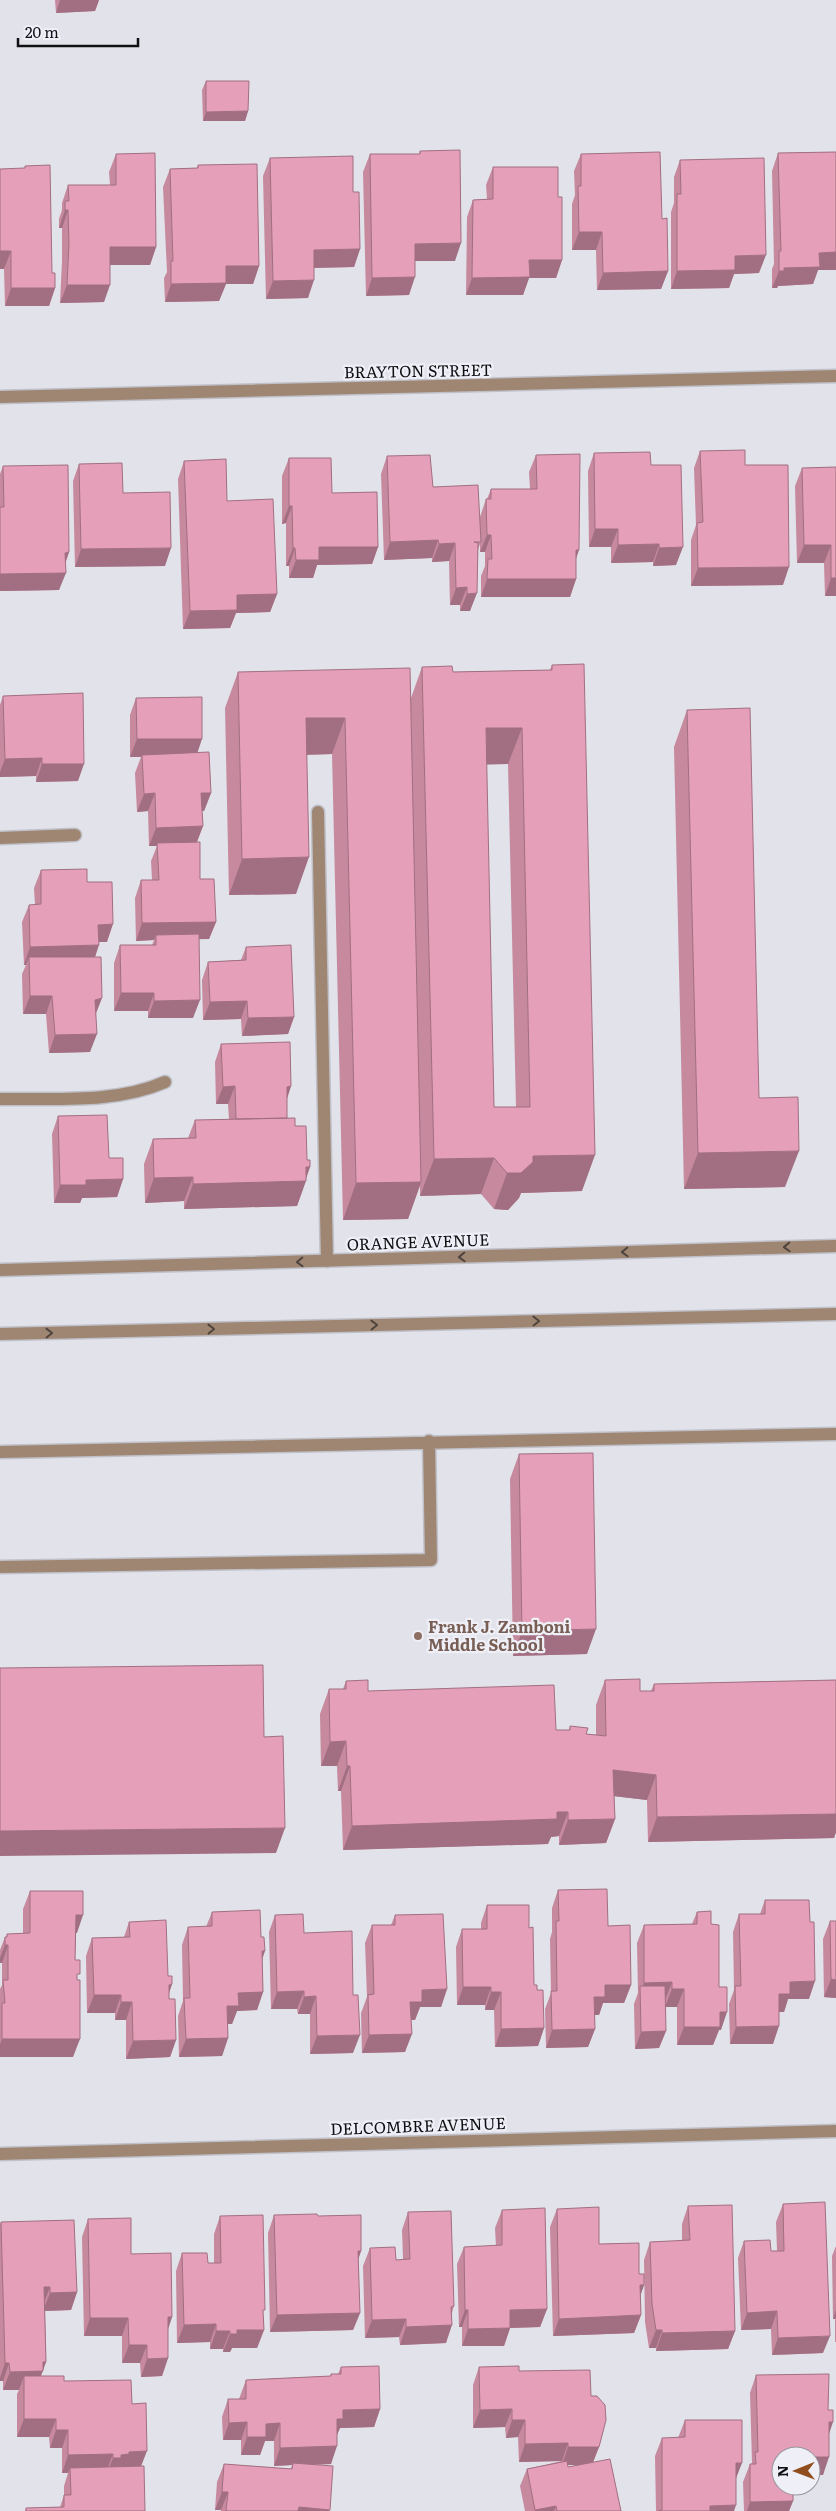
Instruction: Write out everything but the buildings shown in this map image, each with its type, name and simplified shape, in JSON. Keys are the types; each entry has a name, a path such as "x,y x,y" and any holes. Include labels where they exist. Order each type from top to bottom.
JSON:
{"street":[{"name":"BRAYTON STREET","path":"0,397 836,376"},
{"path":"318,812 326,1261"},
{"path":"0,838 75,835"},
{"path":"0,1099 117,1096 142,1092 165,1082"},
{"name":"ORANGE AVENUE","path":"0,1270 836,1246"},
{"path":"0,1334 836,1314"},
{"path":"0,1452 836,1434"},
{"path":"0,1567 431,1560 429,1442"},
{"name":"DELCOMBRE AVENUE","path":"0,2154 836,2131"}],"place":[{"name":"Frank J. Zamboni Middle School","path":"418,1636"}]}
